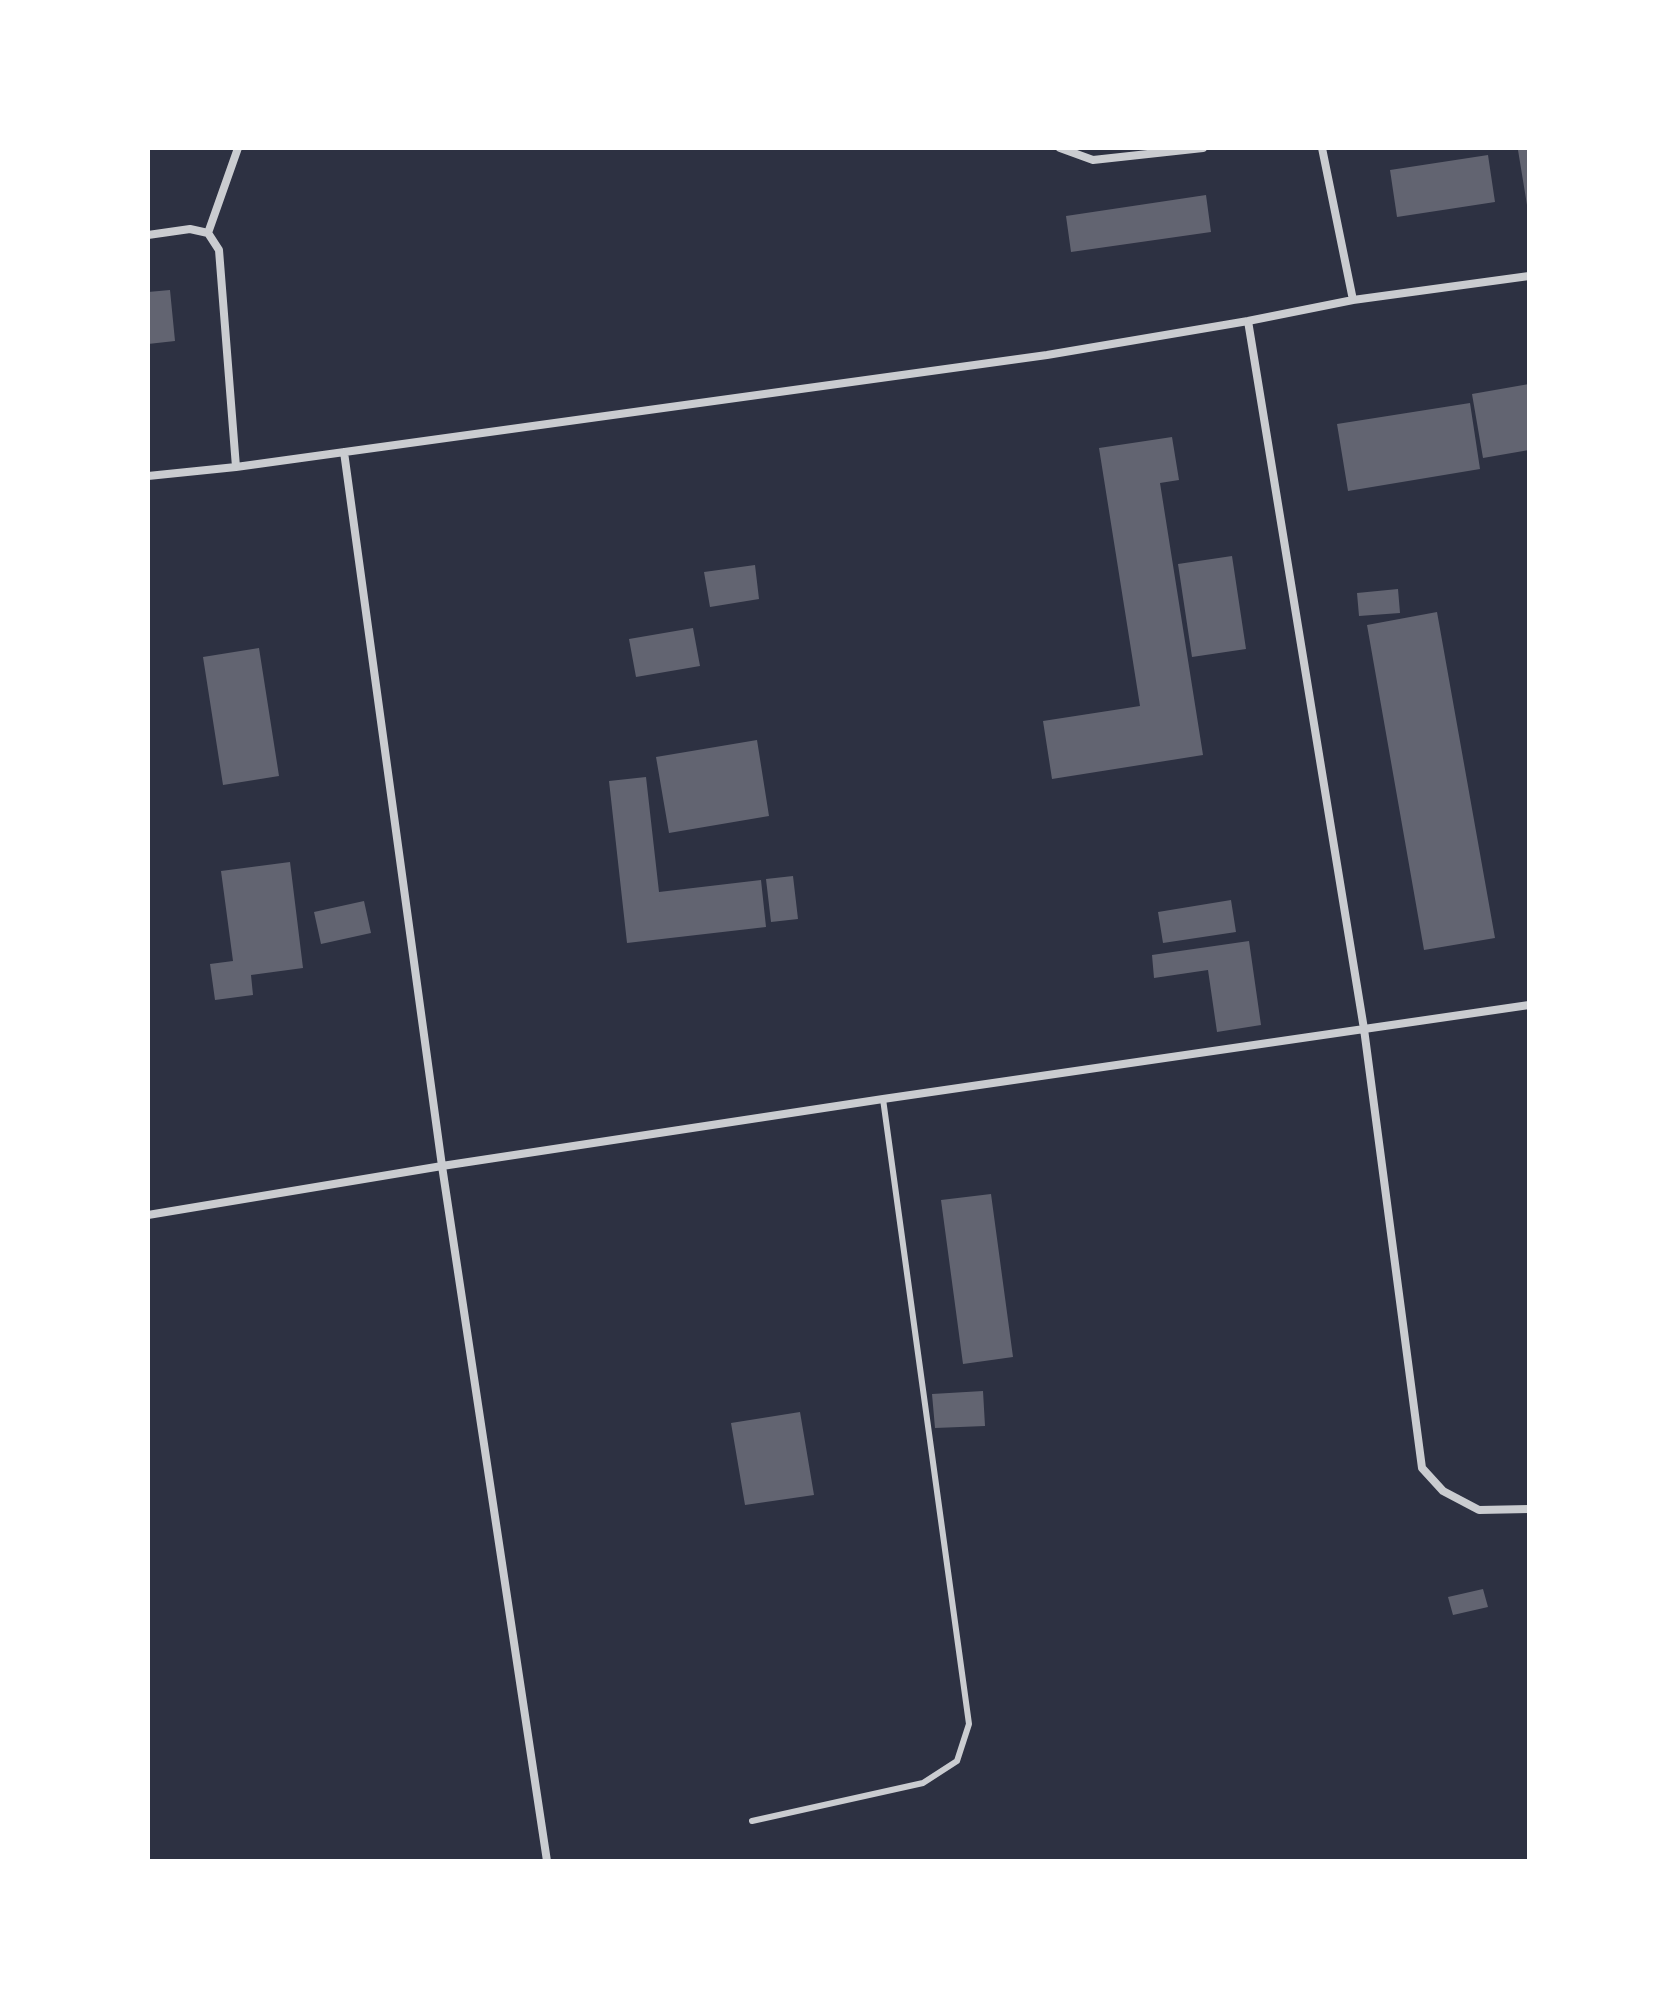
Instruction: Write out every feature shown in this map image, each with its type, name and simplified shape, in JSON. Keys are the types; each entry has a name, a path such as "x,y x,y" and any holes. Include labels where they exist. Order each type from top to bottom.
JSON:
{"street":[{"path":"208,233 238,148"},
{"path":"1060,148 1093,160 1203,148"},
{"path":"1322,148 1353,300"},
{"path":"148,235 190,229 208,233 219,250 236,467"},
{"path":"148,476 236,467 1047,355 1353,300 1529,276"},
{"path":"1248,321 1364,1029 1422,1468 1443,1491 1479,1510 1529,1509"},
{"path":"344,452 442,1166 547,1861"},
{"path":"148,1215 442,1166 1209,1049 1529,1005"}],"lane":[{"path":"752,1821 923,1783 957,1761 969,1724 883,1099"}],"building":[{"path":"1529,148 1529,205 1527,205 1518,150"},
{"path":"1488,155 1495,202 1397,217 1390,170"},
{"path":"1206,195 1211,232 1071,252 1066,216"},
{"path":"170,290 175,341 148,344 148,292"},
{"path":"1529,384 1529,450 1483,458 1472,394"},
{"path":"1470,403 1480,469 1348,491 1337,424"},
{"path":"1172,437 1179,480 1160,483 1203,755 1052,779 1043,721 1140,706 1099,448"},
{"path":"1232,556 1246,649 1192,657 1178,564"},
{"path":"755,565 759,599 710,607 704,572"},
{"path":"1398,589 1400,613 1359,616 1357,593"},
{"path":"1437,612 1495,938 1424,950 1367,625"},
{"path":"693,628 700,666 636,677 629,639"},
{"path":"259,648 279,776 223,785 203,657"},
{"path":"757,740 769,816 669,833 656,757"},
{"path":"646,777 659,892 761,880 766,927 627,943 609,781"},
{"path":"290,862 303,968 251,975 253,995 215,1000 210,964 233,961 221,871"},
{"path":"793,876 798,919 771,922 766,879"},
{"path":"1231,900 1236,932 1163,943 1158,912"},
{"path":"364,901 371,933 321,944 314,912"},
{"path":"1249,941 1261,1025 1217,1032 1208,970 1154,978 1152,955"},
{"path":"991,1194 1013,1357 963,1364 941,1200"},
{"path":"983,1391 985,1426 935,1428 932,1394"},
{"path":"800,1412 814,1495 745,1505 731,1423"},
{"path":"1483,1589 1488,1607 1453,1615 1448,1597"}]}
